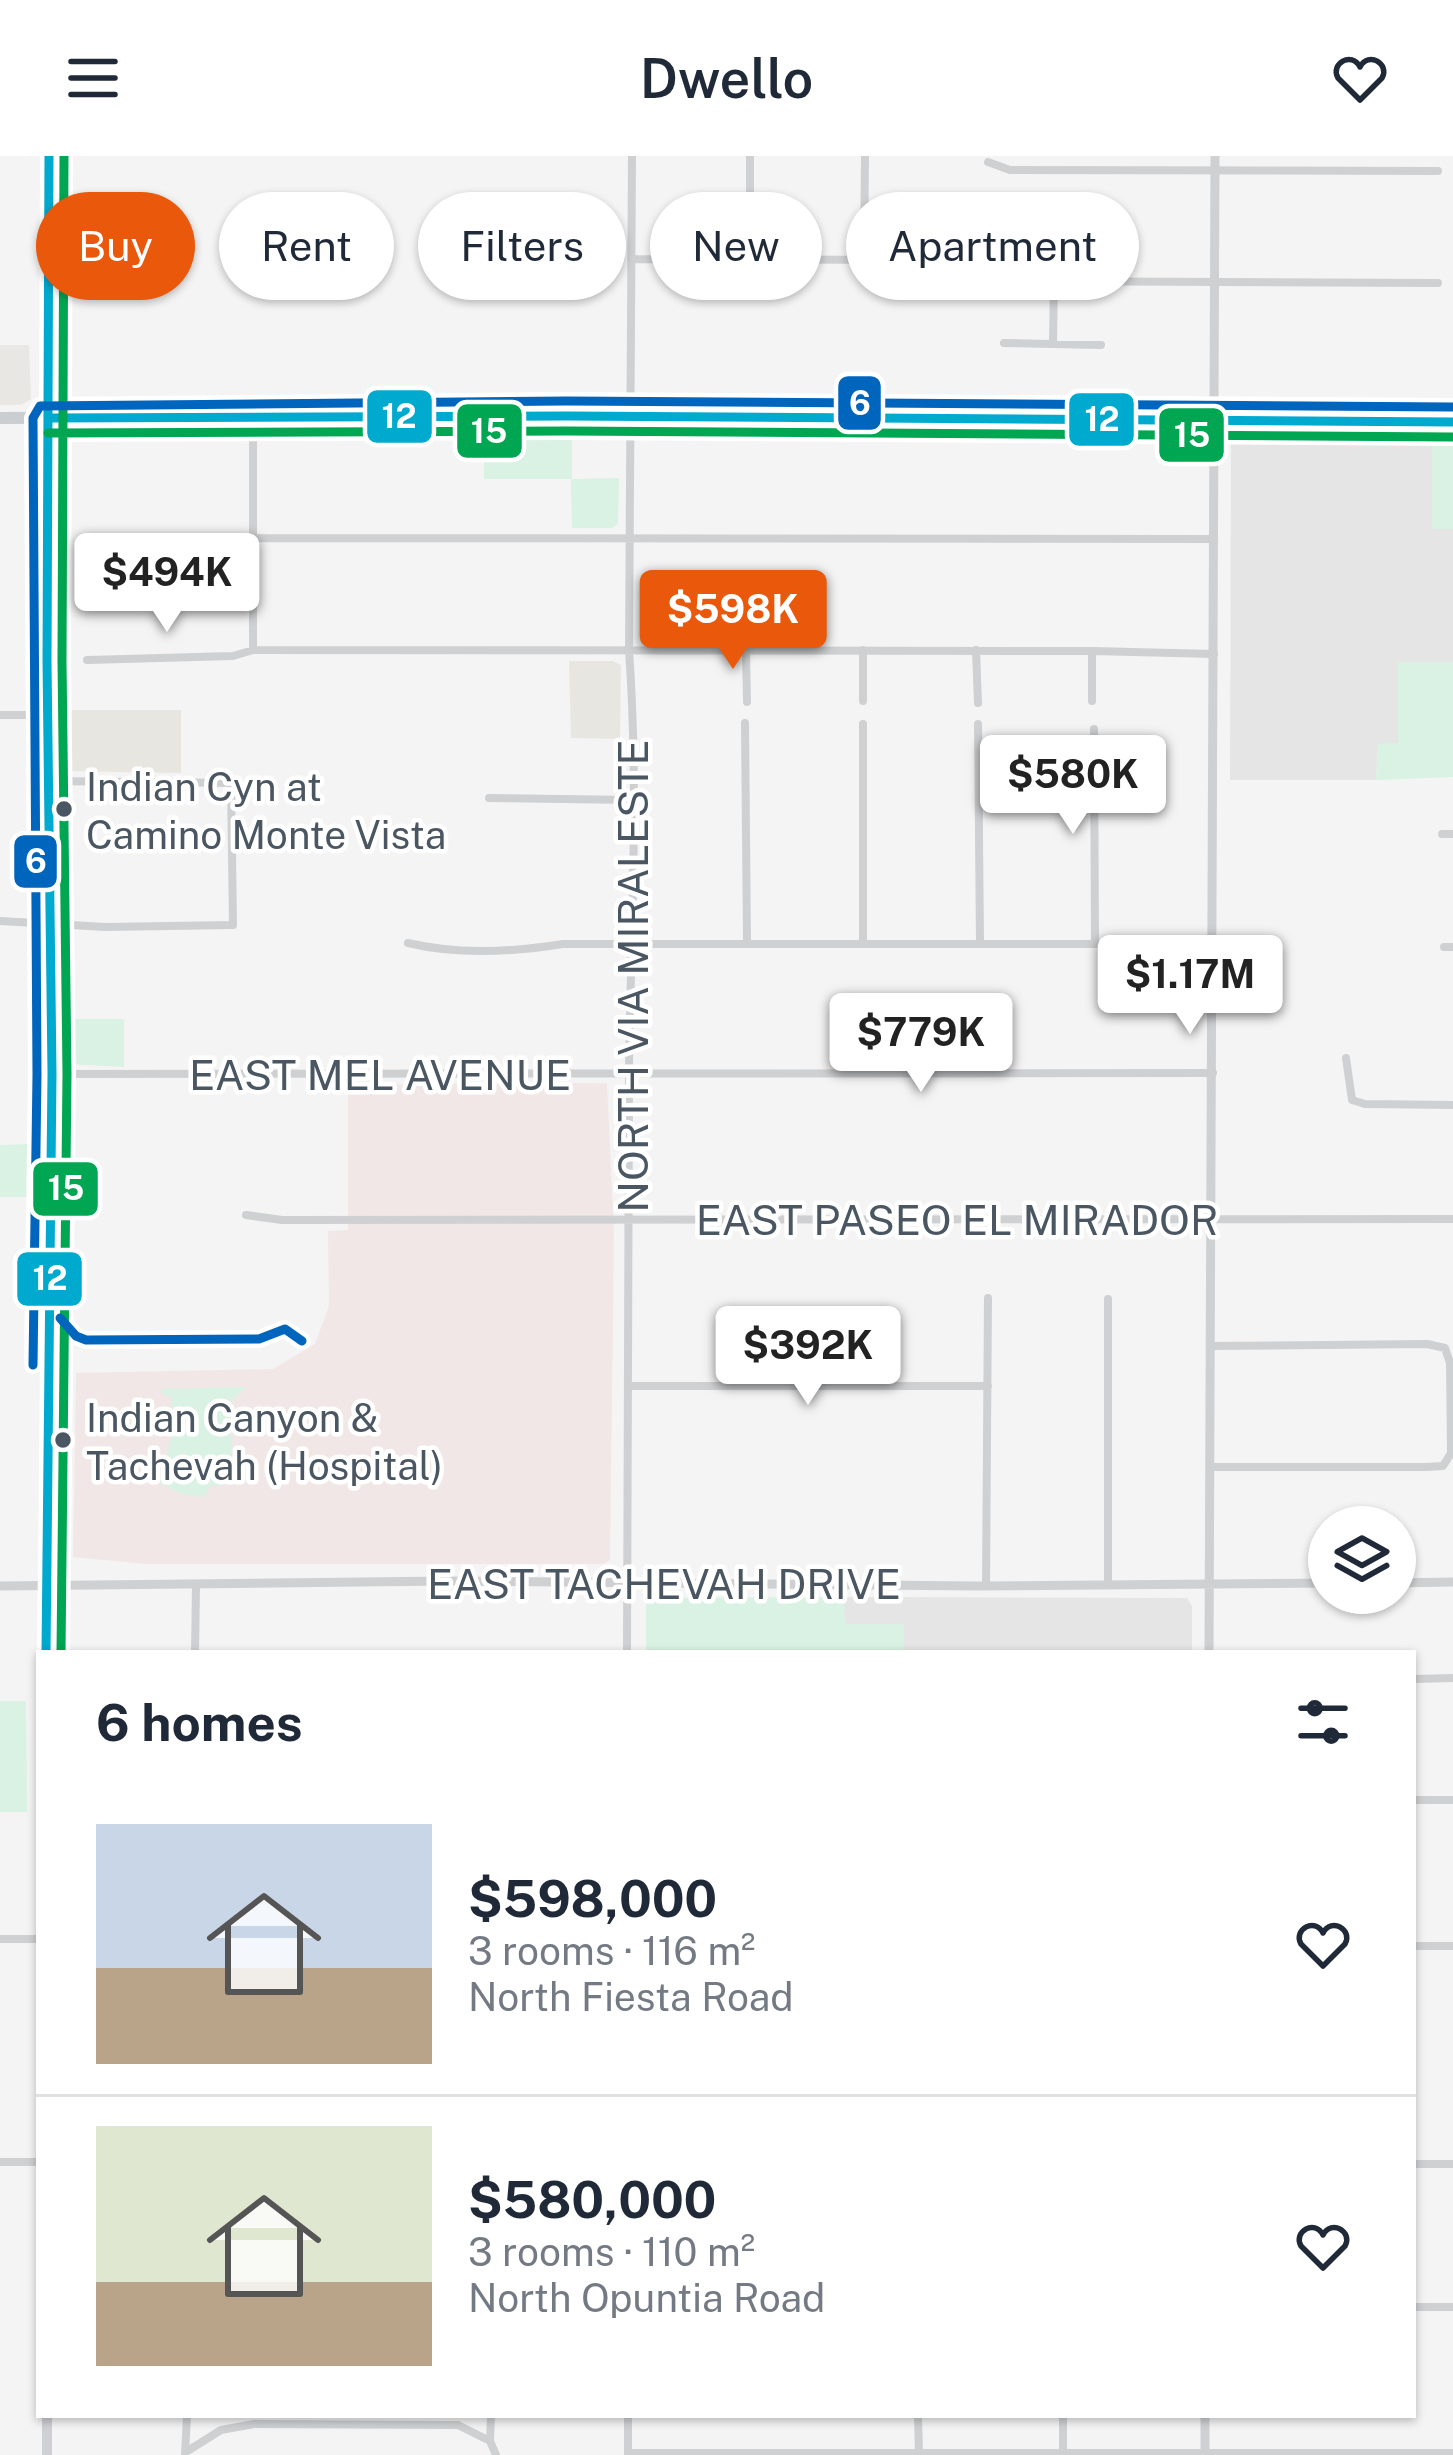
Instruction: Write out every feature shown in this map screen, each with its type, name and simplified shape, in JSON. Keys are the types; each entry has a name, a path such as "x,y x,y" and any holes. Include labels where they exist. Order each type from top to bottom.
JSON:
{"main road":[{"path":"46,1650 52,1074 49,156"},
{"path":"0,418 1453,422"},
{"path":"46,2418 46,2455"}],"street":[{"name":"NORTH VIA MIRALESTE","path":"627,1650 629,1074 635,944 629,650 632,156"},
{"path":"750,156 750,192"},
{"path":"865,156 865,192"},
{"path":"1209,1650 1215,156"},
{"path":"988,161 1010,170 1438,171"},
{"path":"632,259 650,259"},
{"path":"1139,280 1438,283"},
{"path":"1053,344 1054,300"},
{"path":"1004,343 1101,345"},
{"path":"254,417 254,650"},
{"path":"254,538 1214,538"},
{"path":"87,660 238,656 254,650 1214,654"},
{"path":"863,650 863,700"},
{"path":"976,650 978,703"},
{"path":"746,651 746,702"},
{"path":"1092,651 1092,701"},
{"path":"0,715 49,715"},
{"path":"746,723 747,943"},
{"path":"863,724 863,943"},
{"path":"978,724 980,944"},
{"path":"1094,729 1095,944"},
{"path":"0,921 105,927 233,925 231,783 49,781"},
{"path":"489,798 633,800"},
{"path":"408,943 435,950 520,950 563,944 1213,944"},
{"path":"1346,1058 1352,1100 1453,1106"},
{"name":"EAST MEL AVENUE","path":"52,1074 1213,1073"},
{"name":"EAST PASEO EL MIRADOR","path":"246,1215 281,1220 1453,1219"},
{"path":"986,1586 988,1298"},
{"path":"1108,1299 1108,1585"},
{"path":"1210,1467 1426,1467 1443,1466 1451,1453 1450,1363 1444,1348 1211,1346"},
{"path":"629,1386 988,1386"},
{"name":"EAST TACHEVAH DRIVE","path":"0,1586 378,1581 1308,1583"},
{"path":"1416,1582 1453,1582"},
{"path":"196,1586 196,1650"},
{"path":"1416,1678 1453,1678"},
{"path":"1416,1800 1453,1800"},
{"path":"0,1939 36,1939"},
{"path":"1416,1946 1453,1946"},
{"path":"0,2162 36,2162"},
{"path":"1416,2164 1453,2164"},
{"path":"1416,2307 1453,2307"},
{"path":"185,2454 187,2418"},
{"path":"491,2418 490,2440 496,2455"},
{"path":"628,2418 628,2454 1453,2452"},
{"path":"919,2418 919,2453"},
{"path":"1063,2418 1063,2454"},
{"path":"1205,2418 1205,2454"},
{"path":"185,2454 210,2435 254,2424 458,2426 490,2440"}],"shaded area":[{"path":"0,345 29,345 31,399 21,405 0,405"},
{"path":"1231,438 1432,439 1432,529 1453,529 1453,662 1398,662 1398,744 1378,744 1376,780 1230,780"},
{"path":"607,1083 614,1233 610,1560 603,1564 146,1564 73,1557 76,1373 273,1369 315,1344 329,1306 328,1231 348,1230 348,1085"},
{"path":"821,1597 1187,1598 1192,1606 1192,1650 821,1650"}],"green space":[{"path":"484,433 572,433 572,479 619,478 618,524 572,528 571,479 484,479"},
{"path":"1432,439 1453,439 1453,529 1432,529"},
{"path":"1398,662 1453,662 1453,777 1376,780 1378,744 1398,743"},
{"path":"68,1019 124,1019 124,1067 68,1064"},
{"path":"30,1144 30,1197 0,1197 0,1145"},
{"path":"247,1387 225,1406 231,1412 231,1466 225,1469 231,1474 231,1484 210,1486 204,1497 182,1494 159,1483 174,1429 171,1397 161,1389"},
{"path":"651,1598 844,1600 845,1624 904,1624 904,1650 646,1650 646,1604"},
{"path":"0,1701 26,1701 27,1812 0,1812"}],"sand":[{"path":"569,661 621,665 620,739 571,738"},
{"path":"60,710 181,710 181,773 67,771 60,762"}],"transit line":[{"name":"12","path":"46,1650 52,1074 47,661 49,156"},
{"name":"15","path":"61,1650 67,1074 62,661 64,156"},
{"name":"6","path":"33,1365 37,1074 33,418 40,406 567,401 1453,407"},
{"name":"12","path":"48,418 1453,422"},
{"name":"15","path":"48,433 1453,437"},
{"name":"6","path":"60,1318 86,1340 259,1339 285,1329 302,1341"}],"place":[{"name":"Indian Cyn at Camino Monte Vista","path":"64,809"},
{"name":"Indian Canyon & Tachevah (Hospital)","path":"63,1440"}]}
